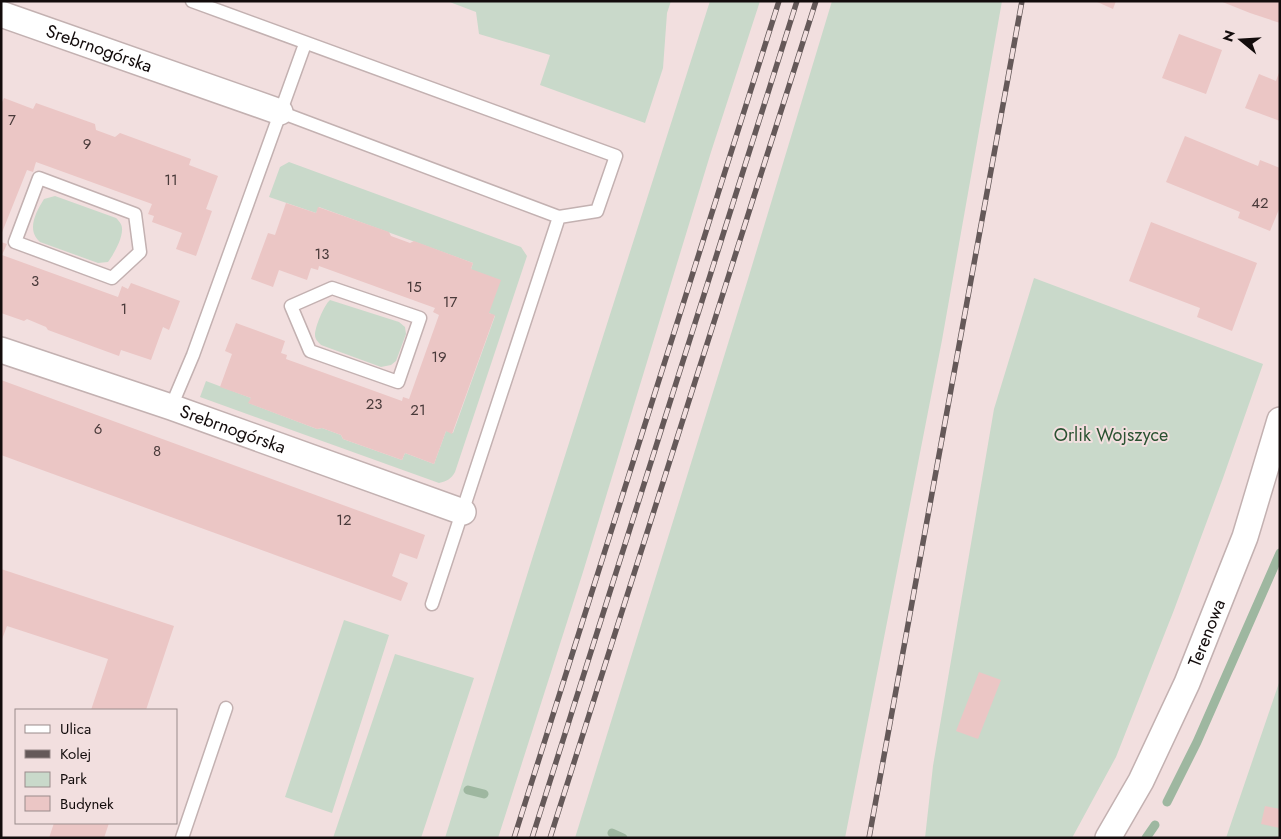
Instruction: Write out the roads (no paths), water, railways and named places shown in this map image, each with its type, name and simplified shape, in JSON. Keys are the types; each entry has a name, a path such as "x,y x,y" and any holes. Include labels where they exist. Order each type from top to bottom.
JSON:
{"street":[{"name":"Srebrnogórska","path":"1,14 280,112"},
{"name":"Srebrnogórska","path":"1,350 171,407 463,512"},
{"name":"Terenowa","path":"1108,838 1141,781 1187,683 1245,537 1280,420"}],"lane":[{"path":"192,1 305,44 616,156 597,211 559,217 280,112"},
{"path":"171,407 193,355 305,44"},
{"path":"39,178 135,214 140,252 112,278 15,242 39,178"},
{"path":"432,604 559,217"},
{"path":"332,288 420,318 398,382 310,351 291,306 332,288"},
{"path":"182,838 226,708"}],"waterway":[{"path":"1167,802 1197,742 1280,553"},
{"path":"468,790 484,794"},
{"path":"1146,838 1155,825"},
{"path":"612,833 623,838"}],"railway":[{"path":"514,838 779,1"},
{"path":"532,838 797,1"},
{"path":"550,838 816,1"},
{"path":"869,838 1022,1"}],"park label":[{"name":"Orlik Wojszyce","path":"1111,435"}]}
